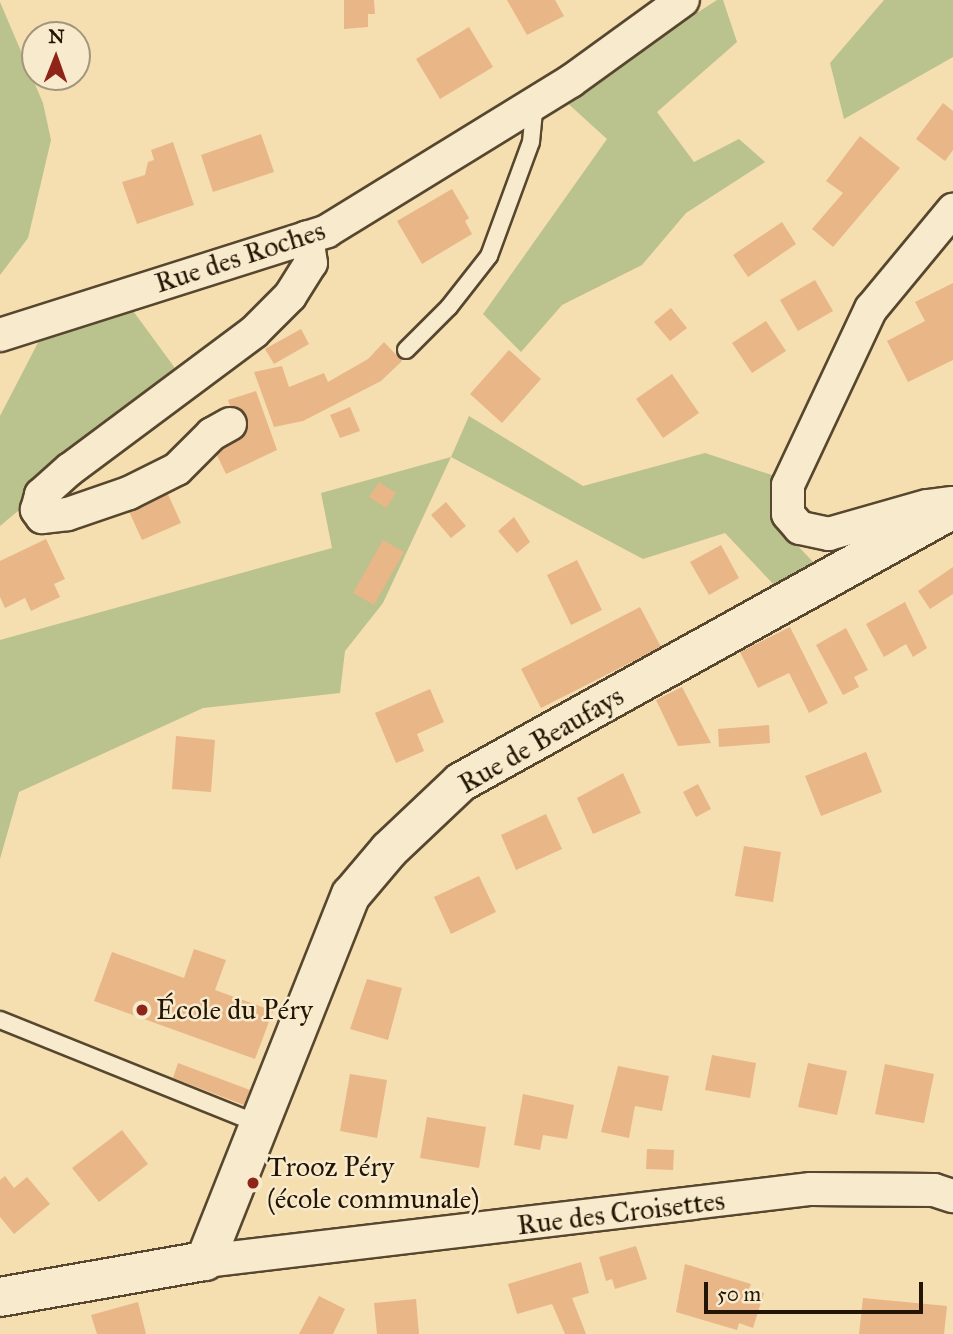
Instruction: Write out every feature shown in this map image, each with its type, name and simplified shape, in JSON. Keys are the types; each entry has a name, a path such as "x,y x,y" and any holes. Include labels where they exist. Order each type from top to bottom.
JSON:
{"street":[{"name":"Rue des Roches","path":"0,335 327,231 571,81 683,0"},
{"path":"953,210 871,309 788,485 788,514 800,528 829,534 927,506 953,503"},
{"path":"230,424 212,434 177,469 129,493 68,514 42,517 37,510 41,495 69,470 254,332 290,296 311,263 307,237"},
{"name":"Rue de Beaufays","path":"205,1261 351,895 389,850 461,782 953,509"},
{"name":"Rue des Croisettes","path":"205,1261 811,1189 934,1191 953,1196"},
{"path":"1,1297 205,1261"}],"lane":[{"path":"406,350 449,307 489,256 531,142 535,101"},
{"path":"0,1020 261,1126"}],"green space":[{"path":"717,0 723,0 737,42 657,112 694,162 739,139 765,162 686,213 642,265 562,305 521,352 483,314 607,139 563,99"},
{"path":"884,0 953,0 953,57 844,119 830,63"},
{"path":"0,2 21,51 21,91 38,91 51,140 28,238 0,275"},
{"path":"128,304 180,375 0,526 0,416 43,333"},
{"path":"469,416 583,486 705,453 775,476 778,525 815,564 777,588 725,533 643,559 451,457"},
{"path":"451,457 383,603 345,651 340,693 203,708 19,792 0,859 0,640 332,548 321,493"}],"building":[{"path":"344,0 374,0 375,14 368,14 368,27 344,29"},
{"path":"507,0 555,0 564,16 527,35"},
{"path":"469,27 493,67 440,99 416,59"},
{"path":"943,103 953,111 953,150 945,161 916,139"},
{"path":"261,134 274,172 213,192 201,155"},
{"path":"860,136 900,168 833,247 812,229 843,193 826,181"},
{"path":"173,142 194,205 137,224 122,182 145,175 148,162 154,160 151,150"},
{"path":"452,189 469,218 465,221 472,234 422,264 397,221"},
{"path":"782,222 796,244 748,277 733,255"},
{"path":"815,280 833,311 798,331 780,300"},
{"path":"953,283 953,360 908,382 887,341 925,321 915,302"},
{"path":"671,308 687,328 670,341 654,322"},
{"path":"766,321 786,351 752,373 732,343"},
{"path":"301,329 309,344 274,364 265,349"},
{"path":"384,342 402,361 381,381 303,421 274,427 254,372 282,366 289,387 324,373 328,382 368,359"},
{"path":"509,350 541,379 502,423 470,394"},
{"path":"672,374 699,413 663,438 636,399"},
{"path":"256,391 277,450 226,474 212,445 248,428 247,417 235,421 228,400"},
{"path":"350,407 360,431 340,438 330,415"},
{"path":"379,482 396,493 386,508 369,497"},
{"path":"166,490 181,523 142,540 127,507"},
{"path":"446,502 466,526 451,538 431,515"},
{"path":"514,517 530,542 517,553 498,531"},
{"path":"46,539 65,579 54,584 60,597 31,611 25,598 5,608 0,597 0,561"},
{"path":"383,540 404,552 374,605 353,593"},
{"path":"721,545 739,578 709,595 690,562"},
{"path":"577,560 602,610 571,625 547,575"},
{"path":"953,567 953,594 930,609 918,591"},
{"path":"905,602 927,648 913,657 906,644 884,657 866,624"},
{"path":"640,607 661,647 541,708 521,669"},
{"path":"790,627 828,703 809,713 789,673 758,688 740,652"},
{"path":"846,628 868,670 854,677 859,687 843,695 816,645"},
{"path":"682,687 711,743 678,746 656,700"},
{"path":"430,689 444,722 417,734 424,751 396,763 375,713"},
{"path":"769,725 770,743 719,747 718,729"},
{"path":"176,736 215,740 211,792 172,789"},
{"path":"866,752 882,792 821,816 805,776"},
{"path":"623,773 641,813 593,834 577,798"},
{"path":"698,784 711,809 696,817 683,792"},
{"path":"546,814 562,849 516,870 501,835"},
{"path":"744,846 781,852 773,902 735,896"},
{"path":"479,876 496,912 451,934 434,897"},
{"path":"194,949 226,960 215,990 273,1011 255,1059 94,1001 112,952 184,978"},
{"path":"367,979 402,988 388,1040 350,1029"},
{"path":"712,1055 756,1063 750,1098 705,1090"},
{"path":"178,1063 250,1090 244,1105 173,1078"},
{"path":"808,1063 847,1071 837,1115 798,1107"},
{"path":"885,1064 934,1074 924,1123 875,1114"},
{"path":"618,1066 669,1076 662,1111 635,1106 629,1138 601,1132"},
{"path":"350,1074 387,1080 377,1138 340,1131"},
{"path":"523,1094 574,1105 567,1139 543,1135 540,1150 514,1145"},
{"path":"427,1117 486,1127 479,1168 420,1158"},
{"path":"122,1130 148,1164 99,1202 72,1168"},
{"path":"647,1149 674,1150 673,1170 646,1169"},
{"path":"5,1176 14,1188 27,1177 50,1204 14,1234 0,1217 0,1180"},
{"path":"636,1246 647,1279 615,1289 612,1279 606,1281 599,1257"},
{"path":"581,1262 589,1293 572,1298 586,1334 565,1334 552,1304 517,1314 508,1284"},
{"path":"685,1264 751,1284 749,1289 764,1293 753,1328 739,1323 737,1330 676,1312"},
{"path":"319,1296 345,1309 333,1334 299,1334"},
{"path":"863,1298 947,1306 944,1334 859,1334"},
{"path":"416,1299 419,1334 377,1334 374,1303"},
{"path":"138,1302 146,1334 97,1334 91,1315"}],"place":[{"name":"École du Péry","path":"142,1010"},
{"name":"Trooz Péry (école communale)","path":"253,1183"}]}
